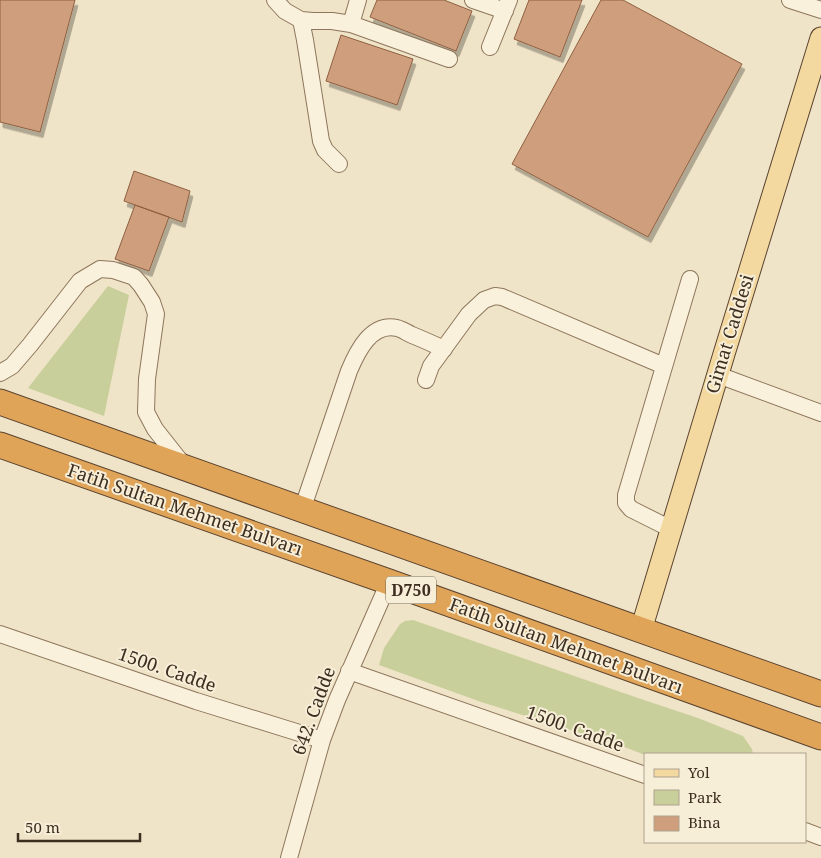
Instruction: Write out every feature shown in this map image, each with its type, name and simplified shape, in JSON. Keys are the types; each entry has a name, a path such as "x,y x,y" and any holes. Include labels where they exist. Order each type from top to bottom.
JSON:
{"highway":[{"name":"D750","path":"0,402 821,694"},
{"name":"Fatih Sultan Mehmet Bulvarı","path":"0,445 821,737"}],"main road":[{"name":"Gimat Caddesi","path":"641,630 821,38"}],"street":[{"path":"275,0 285,11 301,20 351,24 449,58"},
{"path":"351,24 358,0"},
{"path":"473,0 507,6 490,47"},
{"path":"790,0 821,10"},
{"path":"301,20 306,40 321,141 325,150 339,164"},
{"path":"0,374 12,366 80,281 100,269 113,270 134,277 152,302 156,314 147,379 146,412 155,429 187,469"},
{"path":"671,529 631,509 626,503 626,495 690,279"},
{"path":"426,380 431,366 469,314 484,300 495,296 502,297 664,366"},
{"path":"302,510 349,372 363,344 374,333 386,328 397,328 444,349"},
{"path":"718,375 821,413"},
{"name":"642. Cadde","path":"289,858 322,740 336,700 389,582"},
{"name":"1500. Cadde","path":"0,634 196,701 322,740"},
{"name":"1500. Cadde","path":"349,671 644,775"},
{"path":"806,831 821,837"}],"green space":[{"path":"108,286 129,295 104,416 28,388"},
{"path":"413,620 698,718 743,736 753,753 644,753 644,755 481,702 379,665 384,648 400,624"}],"building":[{"path":"0,0 75,0 40,132 0,122"},
{"path":"377,0 444,0 472,11 456,51 370,17"},
{"path":"529,0 582,0 560,57 514,39"},
{"path":"601,0 623,0 742,64 648,237 512,164"},
{"path":"341,35 413,59 397,105 326,81"},
{"path":"134,171 190,191 182,222 124,201"},
{"path":"135,205 169,217 149,271 115,259"}]}
